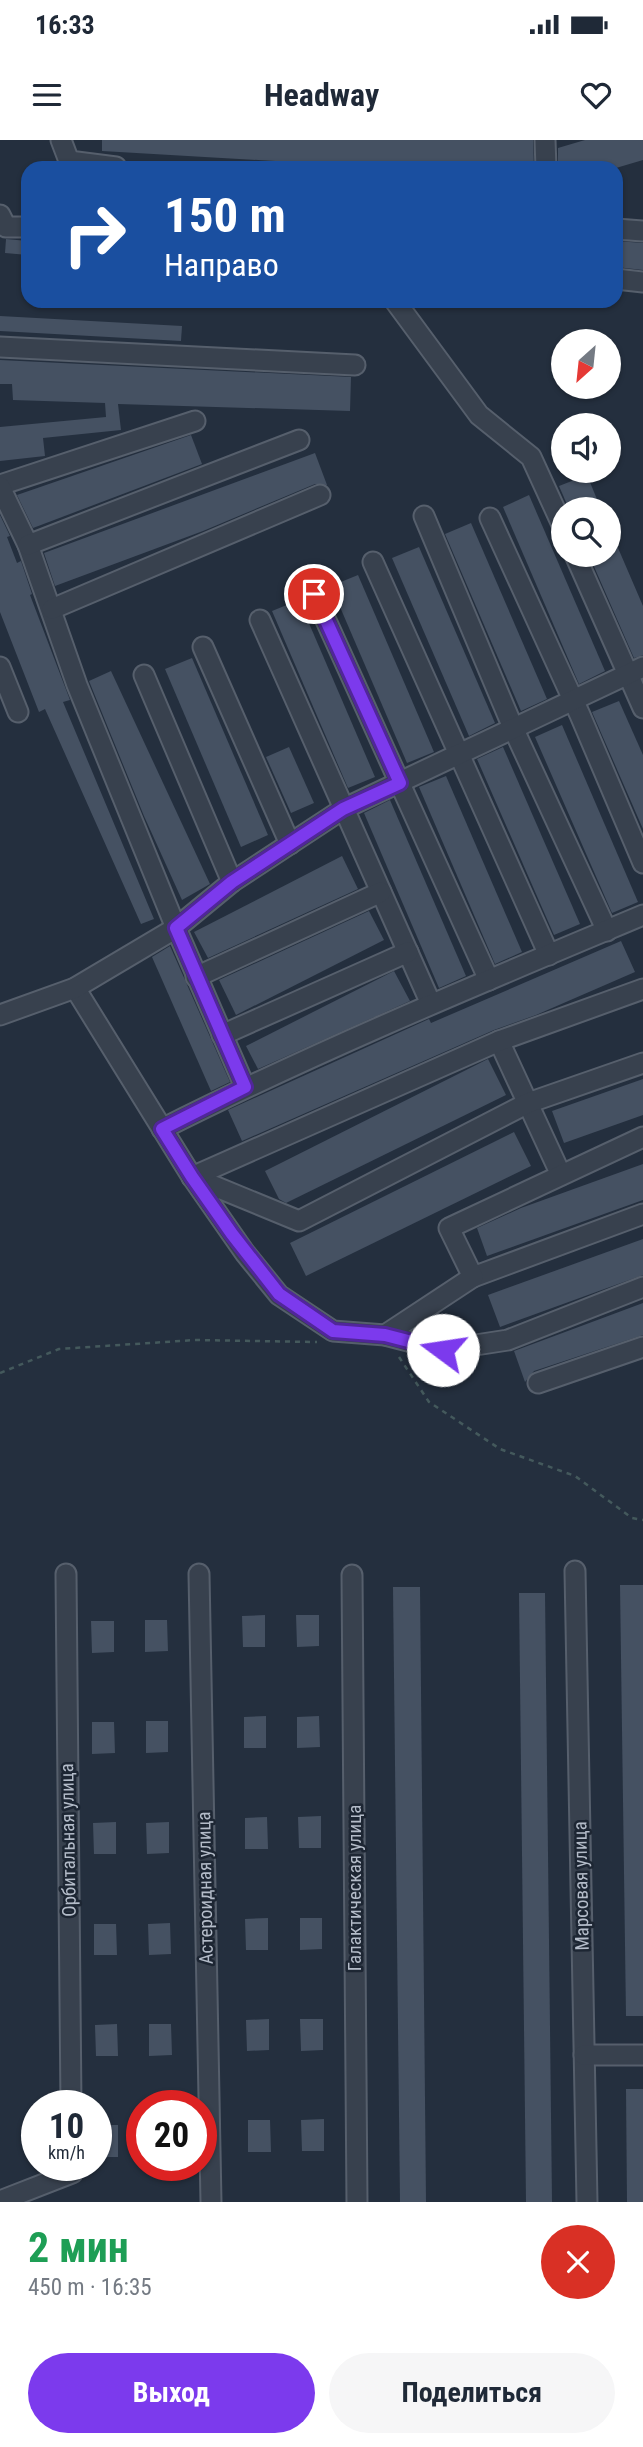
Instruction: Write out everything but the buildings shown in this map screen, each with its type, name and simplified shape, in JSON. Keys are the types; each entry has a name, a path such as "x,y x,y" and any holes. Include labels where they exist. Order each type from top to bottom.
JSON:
{"street":[{"path":"61,140 69,161"},
{"path":"545,140 546,161"},
{"path":"0,215 6,227 21,227"},
{"path":"623,230 643,231"},
{"path":"623,280 643,282"},
{"path":"400,308 479,415 531,457 551,501"},
{"path":"0,347 355,365"},
{"path":"195,421 0,486 29,545 77,685 196,977 245,1087"},
{"path":"29,545 299,440"},
{"path":"52,609 320,495"},
{"path":"424,516 514,730 607,930"},
{"path":"489,518 574,701 643,863"},
{"path":"373,562 549,955"},
{"path":"581,567 635,671 643,708"},
{"path":"314,594 489,980"},
{"path":"260,620 431,1004"},
{"path":"203,647 290,844"},
{"path":"0,667 18,712"},
{"path":"0,1015 75,988 176,928 232,882 343,809 635,671"},
{"path":"144,675 232,882"},
{"path":"196,977 381,892"},
{"path":"162,1129 245,1087 431,1004 643,915"},
{"path":"222,1035 408,952"},
{"path":"75,988 192,1177 246,1253 279,1294 333,1331 385,1335 443,1350 508,1339 643,1287"},
{"path":"192,1177 499,1041 643,989"},
{"path":"499,1041 561,1175"},
{"path":"192,1177 299,1221 528,1103 643,1063"},
{"path":"473,1277 449,1228 643,1137"},
{"path":"385,1335 473,1277 643,1214"},
{"path":"538,1383 643,1347"},
{"name":"Марсовая улица","path":"575,1571 587,2202"},
{"name":"Орбитальная улица","path":"65,1574 71,2090"},
{"name":"Астероидная улица","path":"199,1574 211,2202"},
{"name":"Галактическая улица","path":"352,1575 353,2200"},
{"path":"584,2055 643,2055"},
{"path":"0,2201 51,2181"}],"path":[{"path":"385,1335 429,1402 500,1449 575,1476 632,1518 643,1520"},
{"path":"0,1373 59,1349 195,1340 323,1342"}],"route":[{"path":"314,594 400,783 343,809 232,882 176,928 245,1087 162,1129 232,1234 279,1294 333,1331 385,1335 443,1350"}]}
